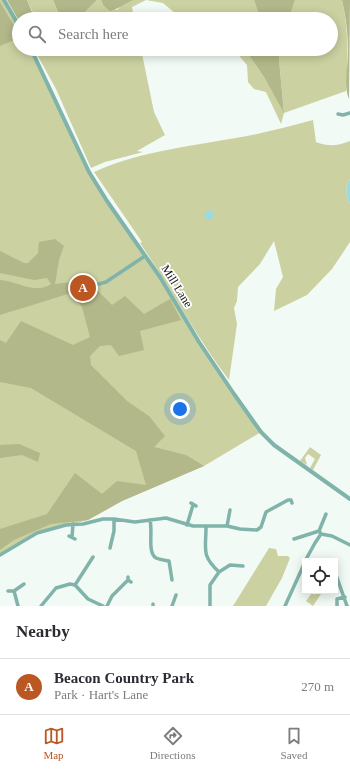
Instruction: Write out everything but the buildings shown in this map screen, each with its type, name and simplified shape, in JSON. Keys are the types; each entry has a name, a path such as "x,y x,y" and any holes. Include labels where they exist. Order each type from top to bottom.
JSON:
{"street":[{"path":"4,0 12,14"},
{"name":"Mill Lane","path":"34,56 89,172 145,256 199,342 261,432 286,454 350,498"},
{"path":"338,114 343,115 350,113"},
{"path":"95,285 106,282 145,256"},
{"path":"0,555 37,533 73,524 114,518 135,522 166,518 187,525 206,527 228,526 240,529 259,529 266,512 292,500"},
{"path":"187,525 193,505"},
{"path":"228,526 230,509"},
{"path":"307,558 320,533 326,514"},
{"path":"113,546 114,518"},
{"path":"150,520 152,529 150,549 152,555 159,559 171,560 170,579"},
{"path":"72,538 73,524"},
{"path":"206,527 206,558 219,572"},
{"path":"294,539 320,533 332,536 350,545"},
{"path":"75,585 84,570 94,560"},
{"path":"210,606 210,585 219,572 230,565 244,566"},
{"path":"285,606 302,570"},
{"path":"107,606 112,596 129,580"},
{"path":"338,580 348,606"},
{"path":"8,591 14,591 24,584"},
{"path":"41,606 56,588 65,585 75,585 88,599 103,606"},
{"path":"14,591 18,606"},
{"path":"172,606 176,595"},
{"path":"337,606 337,599 345,597"}],"green space":[{"path":"0,0 4,0 12,14 12,56 34,56 89,172 160,277 199,342 261,432 204,466 122,501 88,520 37,533 0,555"},
{"path":"7,0 27,0 32,12 14,12"},
{"path":"27,0 53,0 58,12 33,12"},
{"path":"53,0 97,0 85,12 58,12"},
{"path":"97,0 101,0 103,5 117,10 123,4 134,0 146,0 132,7 133,12 85,12"},
{"path":"101,0 134,0 110,11 103,5"},
{"path":"146,0 254,0 258,12 174,12 163,3"},
{"path":"254,0 295,0 291,12 258,12"},
{"path":"295,0 342,0 346,24 347,46 346,91 284,113 281,124 266,92 254,89 248,82 247,65 239,56 249,56 264,77 284,112 280,56 338,56 338,12 291,12"},
{"path":"342,0 350,0 349,99 346,88 348,39"},
{"path":"0,2 12,22 12,41 0,46"},
{"path":"38,56 142,56 154,112 165,135 137,151 143,152 105,162 91,168 56,89"},
{"path":"249,56 280,56 284,113 264,77"},
{"path":"313,120 316,142 325,145 333,145 350,141 350,179 346,190 348,202 350,203 350,242 332,269 307,295 274,311 276,289 283,277 274,241 260,264 238,287 237,301 234,308 237,324 229,380 217,364 140,243 142,242 94,172 133,158 174,148 257,134"},
{"path":"55,239 64,246 59,260 55,284 89,280 94,286 0,315 0,280 32,288 45,287 51,284 47,278 34,280 0,273 0,251 24,263 28,263 38,253 39,242"},
{"path":"96,289 112,305 125,296 144,314 170,299 181,320 140,331 144,350 119,356 111,345 100,346 90,356 91,365 127,401 149,416 165,436 154,447 186,455 204,466 122,501 88,520 51,524 14,540 0,550 0,529 47,514 75,473 102,494 117,481 146,485 136,451 31,388 0,382 0,340 6,343 21,321 73,345 90,337 82,307 73,296"},
{"path":"19,444 40,453 38,462 22,455 0,458 0,445"},
{"path":"310,447 321,455 313,470 310,468 315,459 308,454 305,458 307,465 300,461"},
{"path":"269,548 276,549 278,556 288,556 290,558 282,578 266,606 233,606"},
{"path":"311,594 321,594 313,606 306,601"}],"water":[{"path":"350,179 350,203 348,202 346,190"},
{"path":"209,210 214,215 209,220 204,215"}],"place":[{"name":"Beacon Country Park","path":"83,288"}]}
